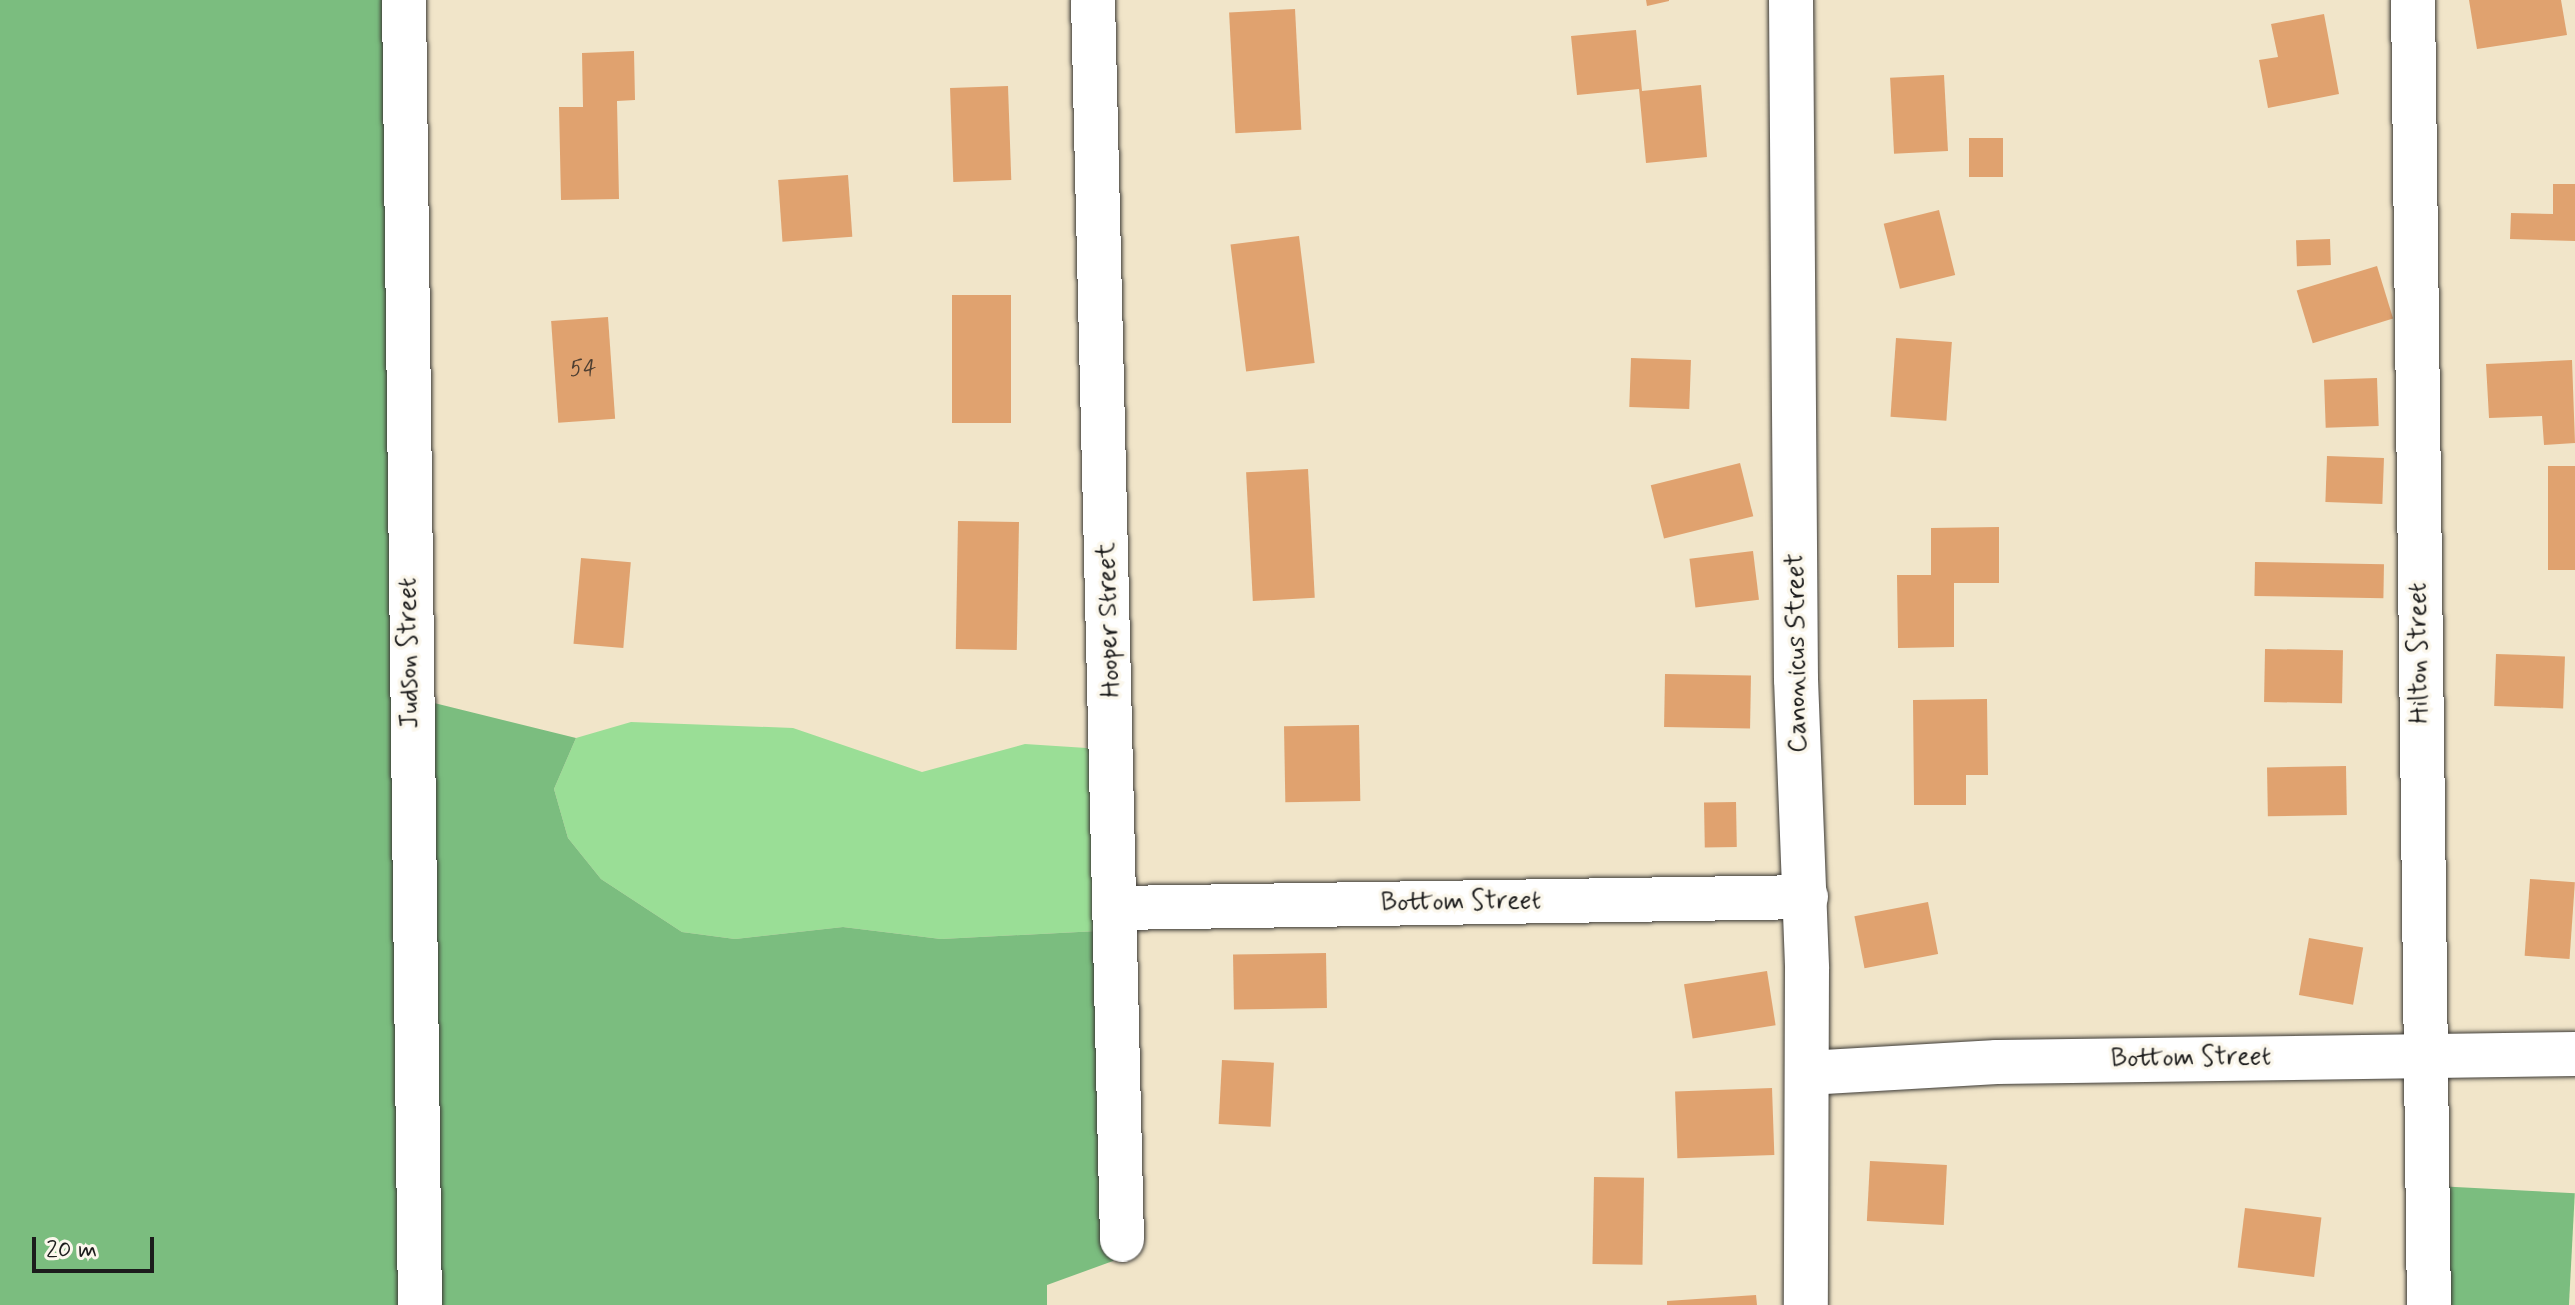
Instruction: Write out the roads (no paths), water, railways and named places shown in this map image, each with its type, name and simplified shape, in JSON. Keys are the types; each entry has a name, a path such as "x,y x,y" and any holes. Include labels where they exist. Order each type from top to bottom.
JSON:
{"street":[{"name":"Judson Street","path":"404,0 420,1305"},
{"name":"Hooper Street","path":"1093,0 1117,908 1122,1240"},
{"name":"Canonicus Street","path":"1791,0 1796,679 1806,897 1806,1305"},
{"name":"Hilton Street","path":"2413,0 2429,1305"},
{"name":"Bottom Street","path":"1117,908 1806,897"},
{"name":"Bottom Street","path":"1807,1073 1997,1062 2575,1054"}]}
